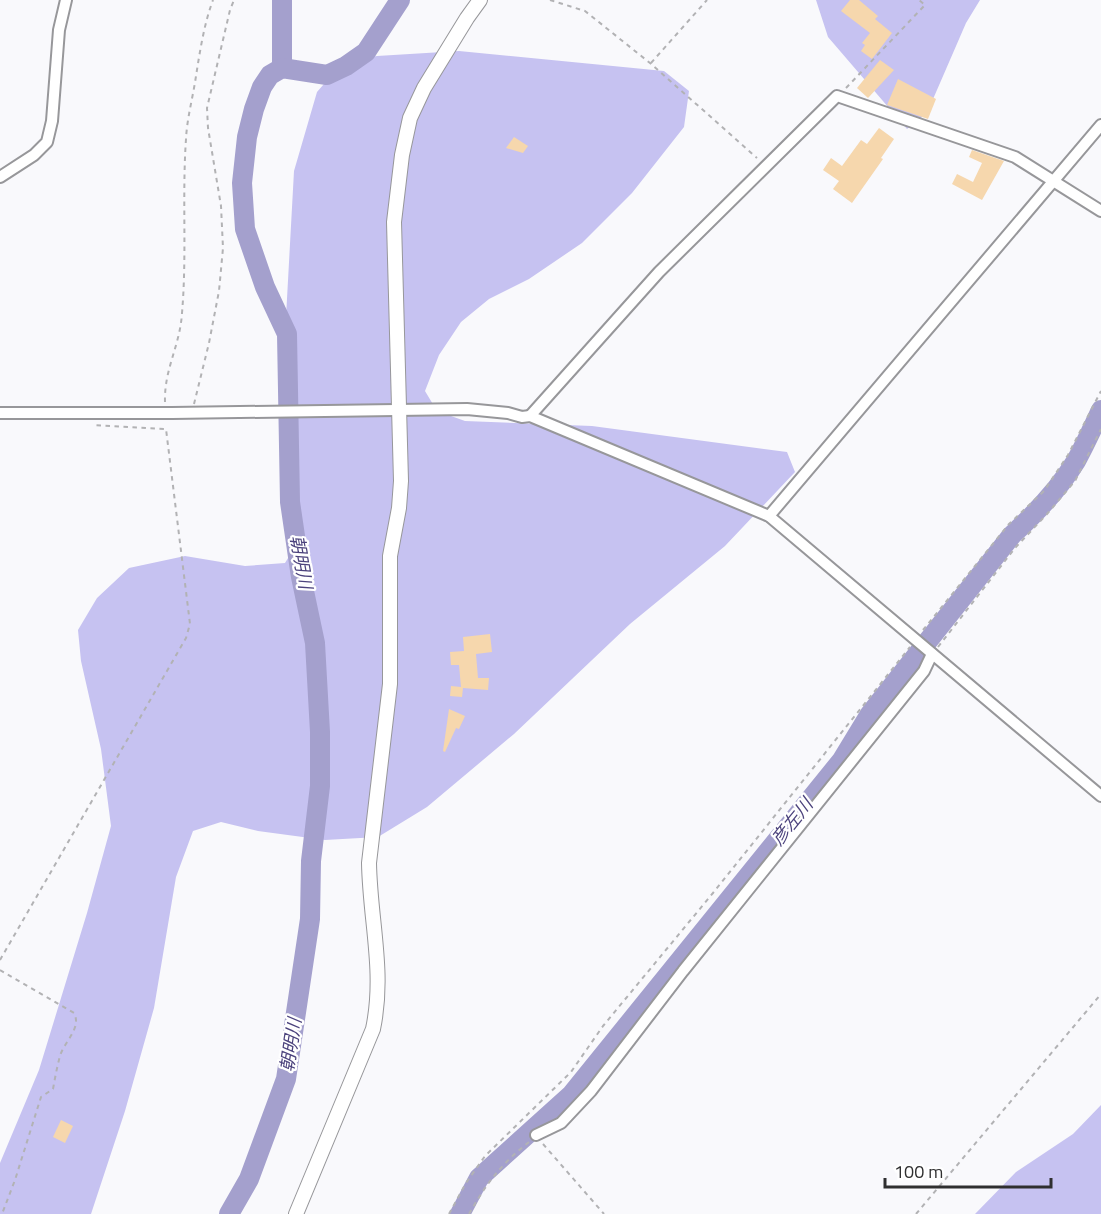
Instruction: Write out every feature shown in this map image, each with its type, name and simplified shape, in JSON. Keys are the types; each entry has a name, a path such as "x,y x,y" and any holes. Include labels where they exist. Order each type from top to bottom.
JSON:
{"street":[{"path":"0,177 34,155 47,142 52,121 59,30 66,0"},
{"path":"296,1214 373,1029 379,1004 379,973 369,888 369,863 390,684 390,556 399,508 401,481 394,222 402,155 410,118 424,88 466,18 480,0"},
{"path":"530,416 659,272 837,96 1015,157 1101,211"},
{"path":"769,516 1101,125"},
{"path":"0,413 467,409 522,417 530,416 769,516 1101,796"},
{"path":"536,1136 561,1123 591,1091 683,971 924,671 931,653"}],"path":[{"path":"166,411 165,385 178,344 185,277 186,138 200,53 213,0"},
{"path":"194,413 219,291 222,248 221,206 208,128 207,108 234,0"},
{"path":"550,0 585,10 650,63 766,166"},
{"path":"650,63 706,0"},
{"path":"837,96 925,5 919,0"},
{"path":"449,1214 466,1183 485,1156 571,1072 603,1026 713,893 1009,524 1044,491 1068,455 1101,391"},
{"path":"0,960 186,638 190,624 166,429 86,424"},
{"path":"931,653 1014,548 1065,494 1101,429"},
{"path":"0,970 74,1013 77,1019 60,1054 52,1089 41,1097 2,1214"},
{"path":"916,1214 1101,994"},
{"path":"470,1214 483,1189 499,1168 536,1136 604,1214"}],"shaded area":[{"path":"816,0 980,0 966,23 927,113 907,129 828,37"},
{"path":"459,51 664,71 689,91 684,127 632,193 582,243 529,279 489,299 461,322 439,355 425,391 437,411 465,421 592,426 787,452 795,472 725,546 630,624 514,734 427,807 378,837 325,840 258,831 221,822 193,831 176,877 154,1008 125,1111 91,1214 0,1214 0,1163 39,1070 111,826 101,749 81,661 78,630 97,598 129,568 185,556 245,566 285,563 296,545 299,486 291,446 286,317 294,171 317,92 343,62 377,56"},
{"path":"1101,1105 1101,1214 975,1214 1016,1172 1073,1134"}],"building":[{"path":"850,0 859,0 878,16 875,19 892,33 872,59 861,51 865,45 862,43 870,33 841,11"},
{"path":"880,60 894,70 868,98 857,88"},
{"path":"898,79 936,99 928,119 887,105"},
{"path":"879,128 894,139 852,203 833,189 839,181 823,170 831,158 842,166 861,140 867,144"},
{"path":"514,137 528,146 523,153 506,148"},
{"path":"972,150 1004,161 982,200 952,184 957,174 973,182 982,163 969,157"},
{"path":"490,634 492,652 476,654 478,678 489,678 488,690 463,688 462,697 450,696 451,686 461,687 459,665 451,665 450,652 464,651 463,637"},
{"path":"449,709 465,716 459,729 456,728 445,752 443,751"},
{"path":"61,1120 73,1126 65,1143 53,1137"}],"waterway":[{"path":"282,0 282,68"},
{"name":"朝明川","path":"229,1214 249,1179 286,1079 310,919 311,861 320,786 320,732 315,643 301,577 290,502 287,334 265,287 245,229 242,183 247,137 262,87 270,75 282,68 327,75 346,66 366,52 400,0"},
{"name":"彦左川","path":"460,1214 479,1178 571,1095 842,760 870,714 1012,535 1055,491 1079,455 1101,410"}]}
